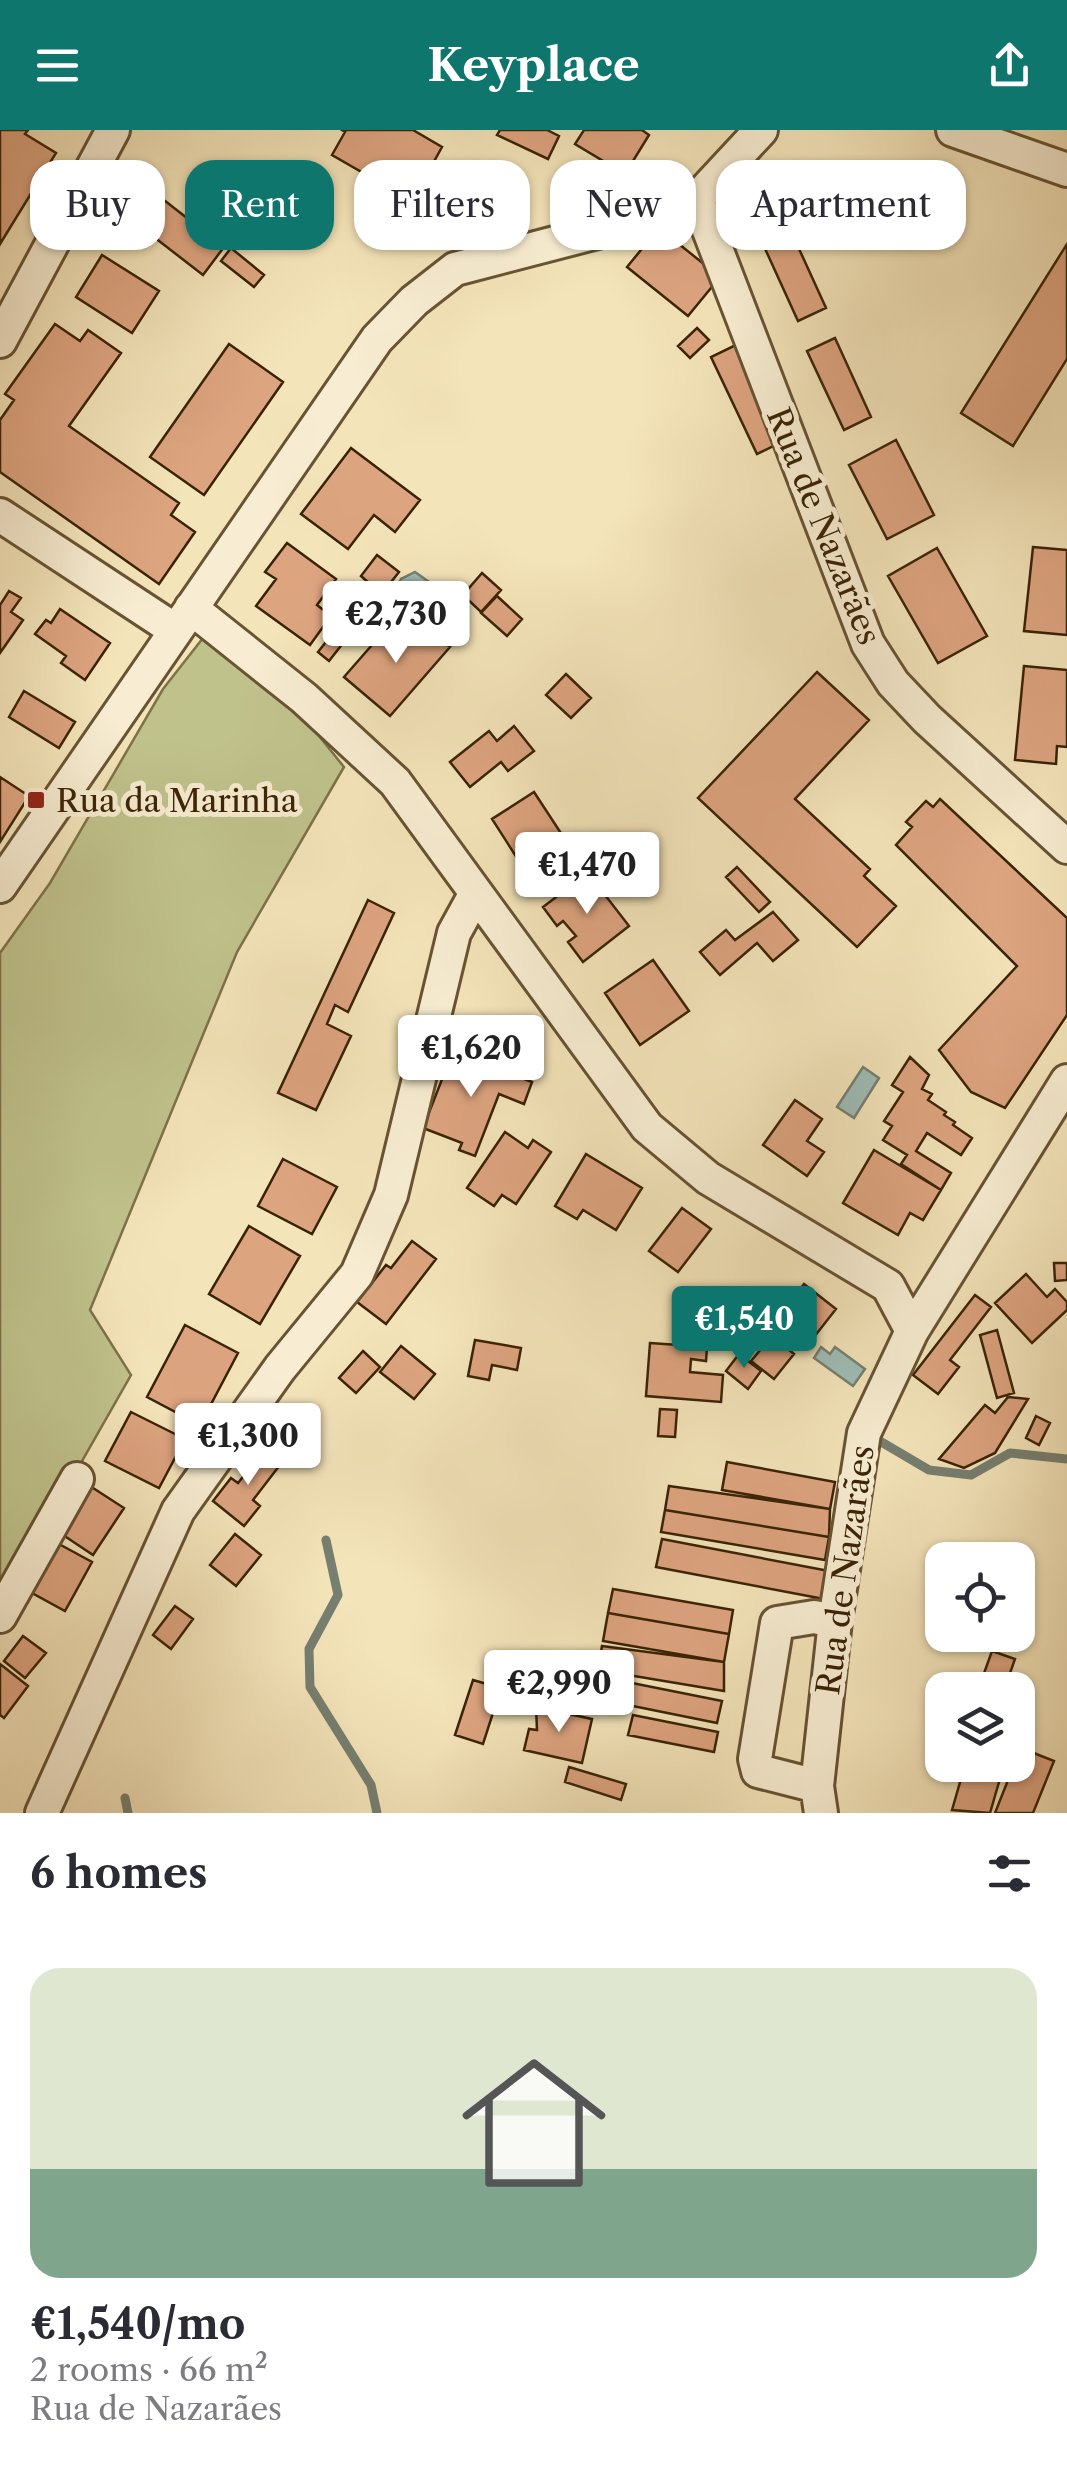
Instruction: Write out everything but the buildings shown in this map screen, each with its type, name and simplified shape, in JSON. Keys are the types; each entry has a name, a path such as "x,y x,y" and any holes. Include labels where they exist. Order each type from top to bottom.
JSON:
{"street":[{"path":"0,341 113,130"},
{"path":"0,886 377,339 414,301 455,269 651,218 697,199 761,130"},
{"path":"953,130 1067,170"},
{"name":"Rua de Nazarães","path":"697,199 868,644 892,683 927,719 1067,847"},
{"path":"0,514 183,619 304,698 396,782 646,1127 708,1178 888,1286 912,1331"},
{"path":"42,1813 178,1511 280,1368 357,1274 391,1195 454,933 476,893"},
{"name":"Rua de Nazarães","path":"820,1806 834,1621 864,1433 912,1331 1067,1081"},
{"path":"888,1286 942,1284"},
{"path":"0,1616 77,1479"},
{"path":"820,1806 758,1771 755,1759 777,1623 814,1617 834,1621"}],"green space":[{"path":"203,638 295,706 344,767 237,952 90,1310 131,1375 0,1605 0,953 50,883 163,689"}],"water":[{"path":"415,572 446,594 449,607 437,620 419,615 396,590 401,579"},
{"path":"863,1067 879,1078 854,1118 837,1107"},
{"path":"821,1347 830,1354 835,1347 865,1369 853,1386 814,1358"}],"waterway":[{"path":"878,1440 929,1470 971,1475 1010,1453 1067,1459"},
{"path":"326,1540 338,1595 309,1649 310,1687 371,1785 377,1813"},
{"path":"125,1798 128,1813"}],"place":[{"name":"Rua da Marinha","path":"36,800"}]}
